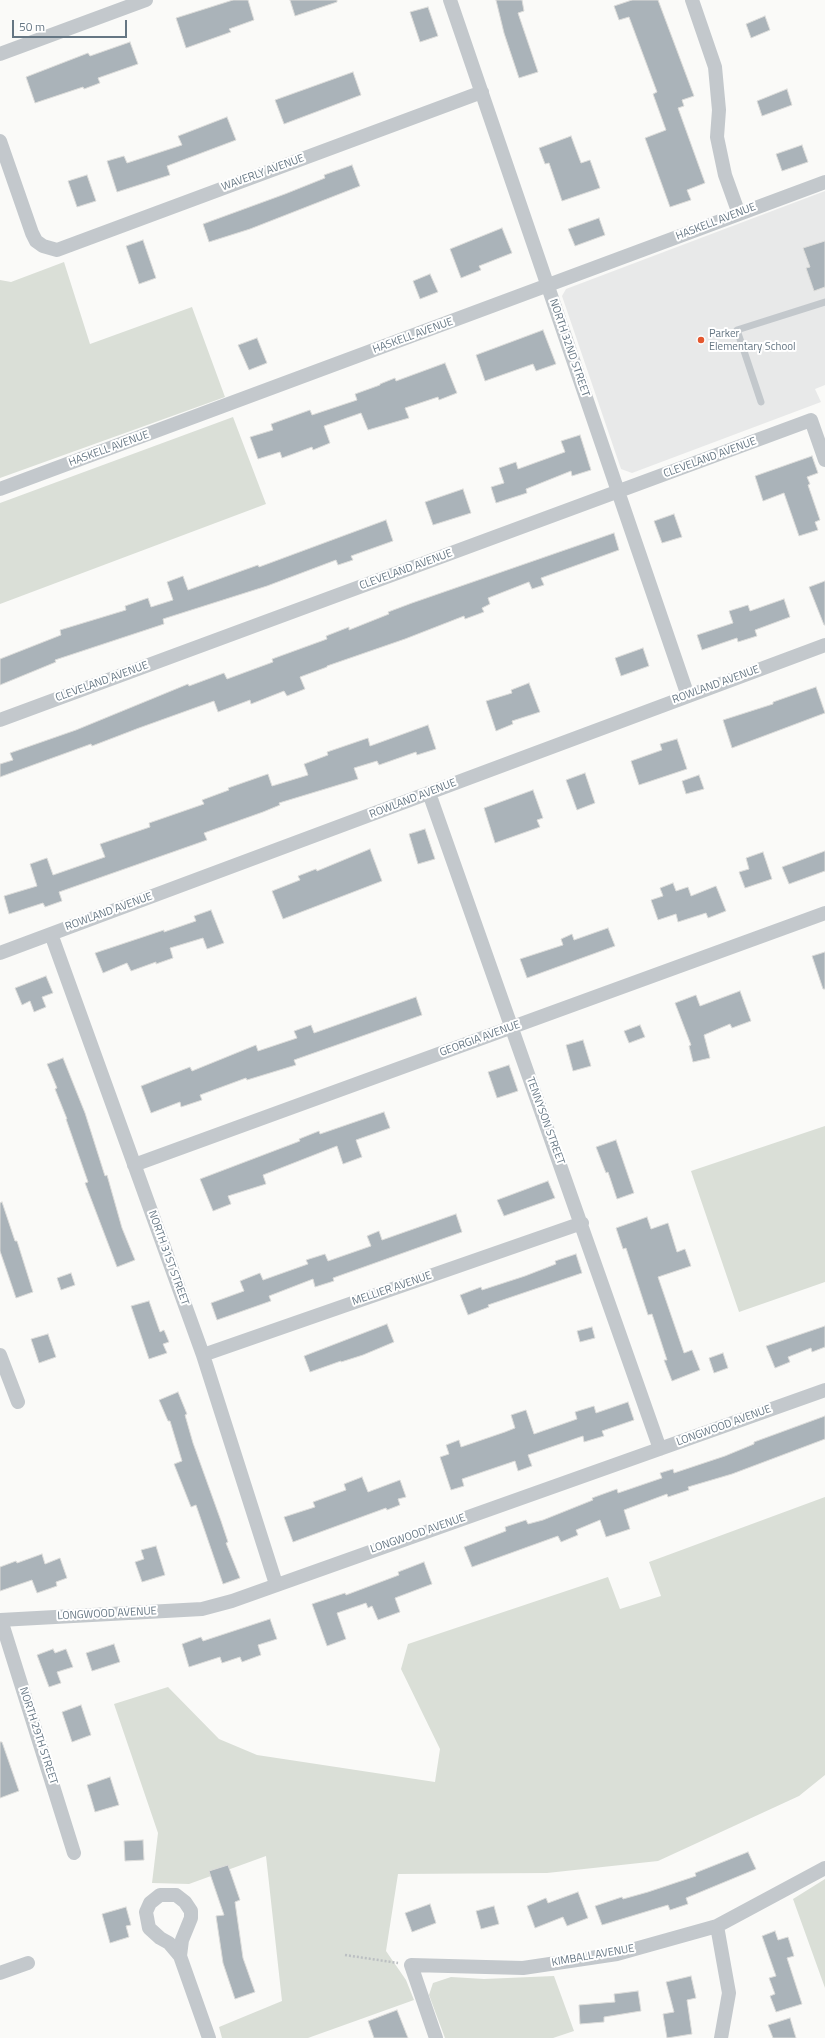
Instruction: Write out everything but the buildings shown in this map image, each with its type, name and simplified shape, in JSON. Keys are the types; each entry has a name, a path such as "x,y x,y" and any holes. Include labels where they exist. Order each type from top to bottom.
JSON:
{"street":[{"path":"0,54 146,0"},
{"name":"NORTH 32ND STREET","path":"450,0 688,696"},
{"path":"692,0 715,68 720,110 717,137 725,175 739,214"},
{"name":"WAVERLY AVENUE","path":"0,141 36,241 43,246 57,250 482,92"},
{"name":"HASKELL AVENUE","path":"0,489 825,182"},
{"name":"CLEVELAND AVENUE","path":"0,720 811,420 825,460"},
{"name":"ROWLAND AVENUE","path":"0,953 825,645"},
{"name":"TENNYSON STREET","path":"429,793 582,1223 660,1449"},
{"name":"GEORGIA AVENUE","path":"134,1165 825,913"},
{"name":"NORTH 31ST STREET","path":"51,934 203,1356 276,1584"},
{"name":"MELLIER AVENUE","path":"203,1356 582,1223"},
{"path":"0,1355 18,1402"},
{"name":"LONGWOOD AVENUE","path":"0,1620 202,1609 232,1601 276,1584 825,1390"},
{"name":"NORTH 29TH STREET","path":"0,1620 74,1853"},
{"name":"KIMBALL AVENUE","path":"411,1965 523,1968 617,1954 717,1926 825,1868"},
{"path":"717,1926 729,1994 721,2038"},
{"path":"180,1956 209,2038"},
{"path":"0,1973 28,1963"},
{"path":"411,1965 436,2038"}],"lane":[{"path":"762,402 737,330 825,302"}],"path":[{"path":"345,1955 411,1965"}],"shaded area":[{"name":"Parker Elementary School","path":"825,191 825,385 815,389 821,402 632,473 621,469 562,296 566,289"},
{"path":"64,262 90,344 192,307 225,397 0,478 0,280 11,282"},
{"path":"233,417 266,504 0,604 0,503"},
{"path":"825,1126 825,1282 739,1312 691,1171"},
{"path":"825,1497 825,1775 799,1796 658,1861 547,1873 398,1874 386,1951 406,1980 414,2000 308,2038 222,2038 219,2027 282,2001 266,1856 189,1884 152,1883 158,1833 114,1704 168,1687 219,1739 257,1755 435,1782 440,1749 401,1669 408,1644 608,1577 620,1609 661,1596 649,1562"},
{"path":"825,1879 825,1988 793,1899"},
{"path":"554,1976 574,2031 553,2038 445,2038 429,1995 433,1983 451,1977 484,1979"}],"place":[{"name":"Parker Elementary School","path":"701,340"}]}
